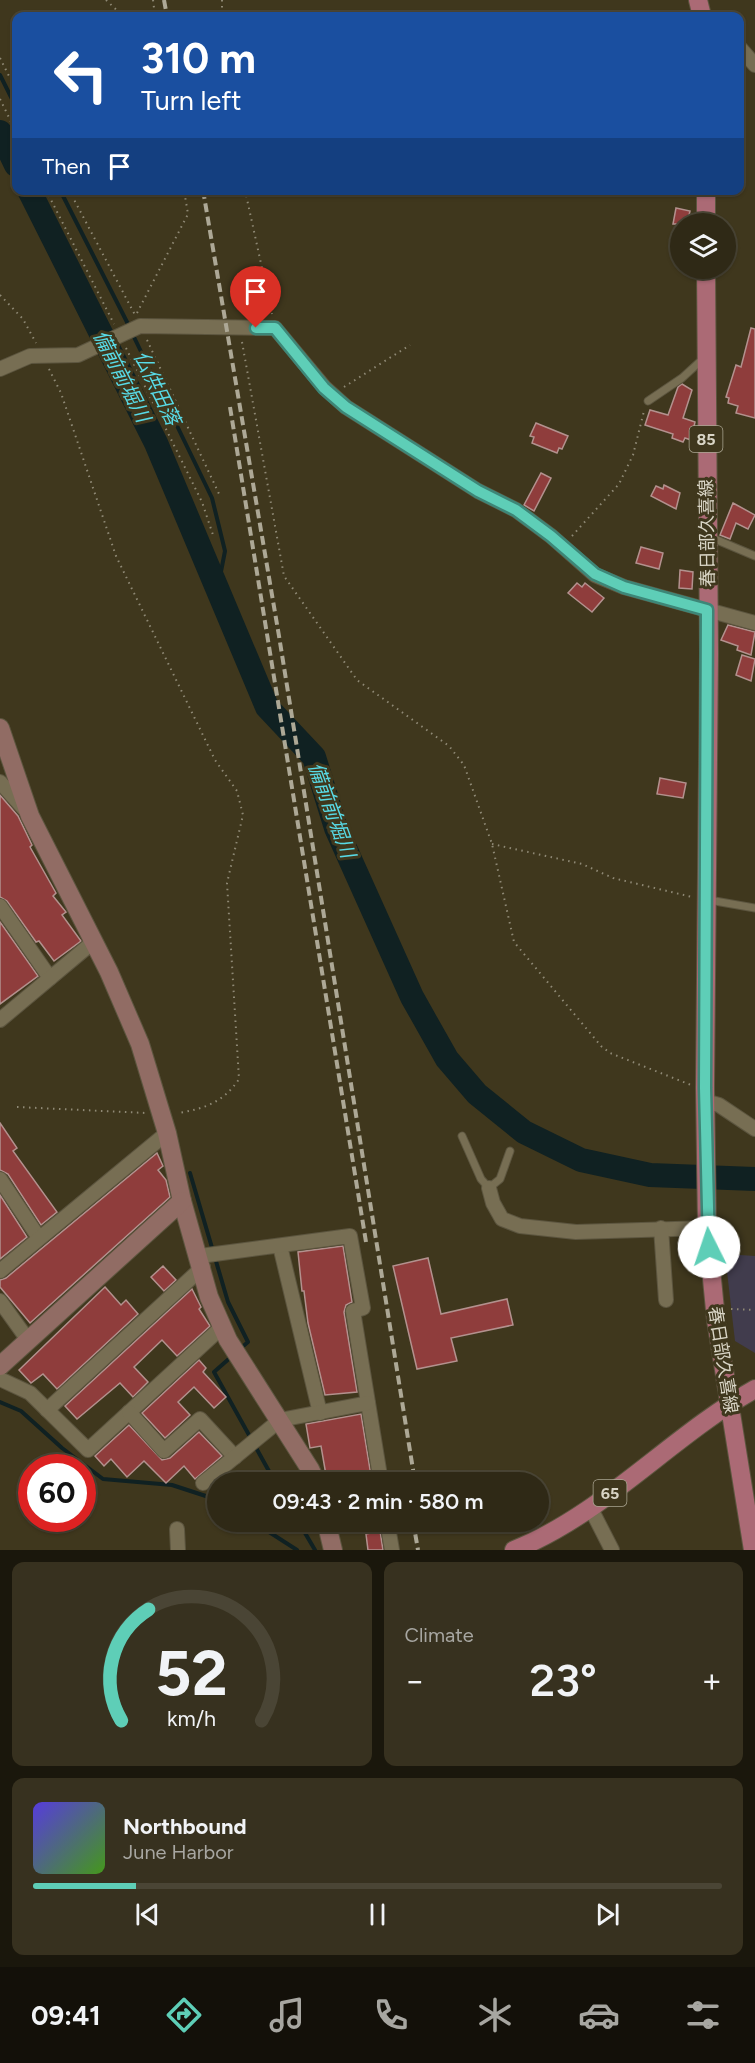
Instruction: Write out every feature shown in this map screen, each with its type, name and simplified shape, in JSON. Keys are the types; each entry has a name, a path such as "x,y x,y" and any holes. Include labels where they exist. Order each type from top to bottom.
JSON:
{"main road":[{"path":"706,195 706,213"},
{"name":"春日部久喜線","path":"706,279 705,1095 707,1228 713,1300 753,1550"},
{"name":"65","path":"514,1550 535,1542 590,1507 730,1404 755,1389"}],"street":[{"path":"744,53 755,65"},
{"path":"0,369 30,356 78,355 128,332 238,327 275,328 346,407 478,491 516,510 595,574 609,582 755,623"},
{"path":"0,728 30,816"},
{"path":"0,782 30,816 41,834 92,943 109,972 141,1044 209,1297 228,1340 280,1420 310,1472"},
{"path":"0,906 50,978"},
{"path":"0,1020 92,943"},
{"path":"705,1095 755,1129"},
{"path":"0,1271 39,1238 163,1120"},
{"path":"0,1179 39,1238"},
{"path":"489,1188 493,1203 502,1219 520,1226 576,1232 707,1228"},
{"path":"0,1366 182,1201"},
{"path":"662,1228 666,1300"},
{"path":"47,1410 201,1261 350,1236 363,1308 353,1311 379,1472"},
{"path":"280,1246 320,1413"},
{"path":"0,1301 28,1340"},
{"path":"0,1379 30,1394 88,1450 223,1326"},
{"path":"203,1483 280,1420 368,1403"},
{"path":"129,1412 164,1451 200,1419 234,1457"},
{"path":"590,1507 612,1550"},
{"path":"177,1528 178,1550"},
{"path":"329,1532 333,1550"},
{"path":"389,1532 392,1550"}],"lane":[{"path":"648,401 682,378 705,356"},
{"path":"707,536 755,556"},
{"path":"706,899 755,908"},
{"path":"462,1136 481,1179 489,1188 500,1179 510,1151"}],"path":[{"path":"106,0 119,12"},
{"path":"0,58 12,82"},
{"path":"0,99 12,124"},
{"path":"49,195 220,496"},
{"path":"72,195 135,317 188,214 185,195"},
{"path":"246,195 275,328"},
{"path":"0,295 23,319 61,393 116,556 215,760 237,791 243,804 243,815 227,883 239,1079 231,1092 204,1109 163,1120 17,1107"},
{"path":"238,327 284,576 357,680 449,746 464,765 492,844 514,942 601,1046 610,1053 694,1087 705,1095"},
{"path":"128,332 202,502 213,535"},
{"path":"332,394 410,345"},
{"path":"562,547 619,484 633,455 648,401"},
{"path":"492,844 582,864 613,879 706,899"},
{"path":"728,1309 755,1310"}],"shaded area":[{"path":"725,1254 755,1256 755,1353 735,1341"}],"building":[{"path":"676,208 690,211 690,213 675,213"},
{"path":"751,328 755,329 755,418 736,413 738,406 728,403 729,398 726,397 736,365 741,367"},
{"path":"682,384 692,390 683,418 695,422 691,440 685,438 683,442 672,438 673,434 645,425 650,410 668,415 678,387"},
{"path":"536,423 568,436 562,449 559,448 557,453 532,443 534,437 530,436"},
{"path":"541,473 551,478 534,511 524,505"},
{"path":"664,485 680,493 676,509 651,496 656,486 663,489"},
{"path":"733,503 755,515 748,529 736,523 730,539 720,535"},
{"path":"641,547 663,553 659,569 636,563"},
{"path":"680,570 693,572 692,589 679,588"},
{"path":"577,583 582,587 585,583 604,598 592,612 568,593"},
{"path":"728,625 755,632 751,655 737,650 738,646 721,640"},
{"path":"742,655 755,659 751,681 736,675"},
{"path":"660,778 686,783 683,798 657,794"},
{"path":"0,795 18,816 32,845 30,847 56,893 53,896 66,912 62,915 81,941 54,961 39,941 36,942 7,901 0,897"},
{"path":"0,922 38,976 0,1004"},
{"path":"0,1123 17,1148 13,1151 57,1212 41,1225 8,1174 0,1170"},
{"path":"157,1153 163,1166 158,1170 166,1180 170,1197 30,1323 0,1287 0,1280 6,1278"},
{"path":"0,1195 27,1237 0,1259"},
{"path":"343,1246 352,1302 346,1305 344,1312 357,1392 325,1395 308,1323 298,1252"},
{"path":"428,1258 441,1314 507,1299 513,1325 451,1338 457,1361 417,1369 393,1266"},
{"path":"163,1266 176,1280 164,1291 151,1277"},
{"path":"105,1287 121,1305 126,1300 138,1314 57,1389 43,1374 31,1383 19,1370"},
{"path":"192,1289 201,1307 199,1309 210,1326 177,1356 162,1340 134,1367 148,1382 133,1397 120,1383 77,1419 65,1406"},
{"path":"199,1360 206,1368 203,1372 226,1397 214,1408 194,1387 178,1402 190,1415 165,1438 142,1413"},
{"path":"361,1414 370,1472 325,1472 321,1446 310,1448 306,1424"},
{"path":"129,1425 162,1460 170,1458 199,1432 222,1456 195,1479 184,1466 166,1483 144,1461 127,1477 111,1459 104,1466 96,1455"},
{"path":"380,1532 383,1550 368,1550 366,1534"}],"waterway":[{"name":"仏供田落","path":"0,75 12,99"},
{"name":"備前前堀川","path":"0,132 12,157"},
{"name":"備前前堀川","path":"32,195 156,443 267,707 314,757 336,828 412,997 447,1059 477,1094 524,1132 581,1160 650,1175 755,1179"},
{"name":"仏供田落","path":"63,195 129,326"},
{"name":"仏供田落","path":"132,333 212,498 225,551 217,592"},
{"path":"190,1173 228,1302 248,1342 241,1348"},
{"path":"231,1357 214,1372 269,1472"},
{"path":"0,1402 21,1411 62,1448 103,1479 172,1485 207,1496"},
{"path":"269,1532 297,1550"},
{"path":"304,1532 315,1550"}],"railway":[{"path":"164,0 166,12"},
{"path":"204,195 279,636 413,1472"},
{"path":"230,407 366,1242"},
{"path":"415,1532 418,1550"}],"route":[{"path":"256,328 275,328 324,388 346,407 478,491 516,510 551,536 595,574 624,587 707,610 709,653 705,1088 709,1247"}]}
